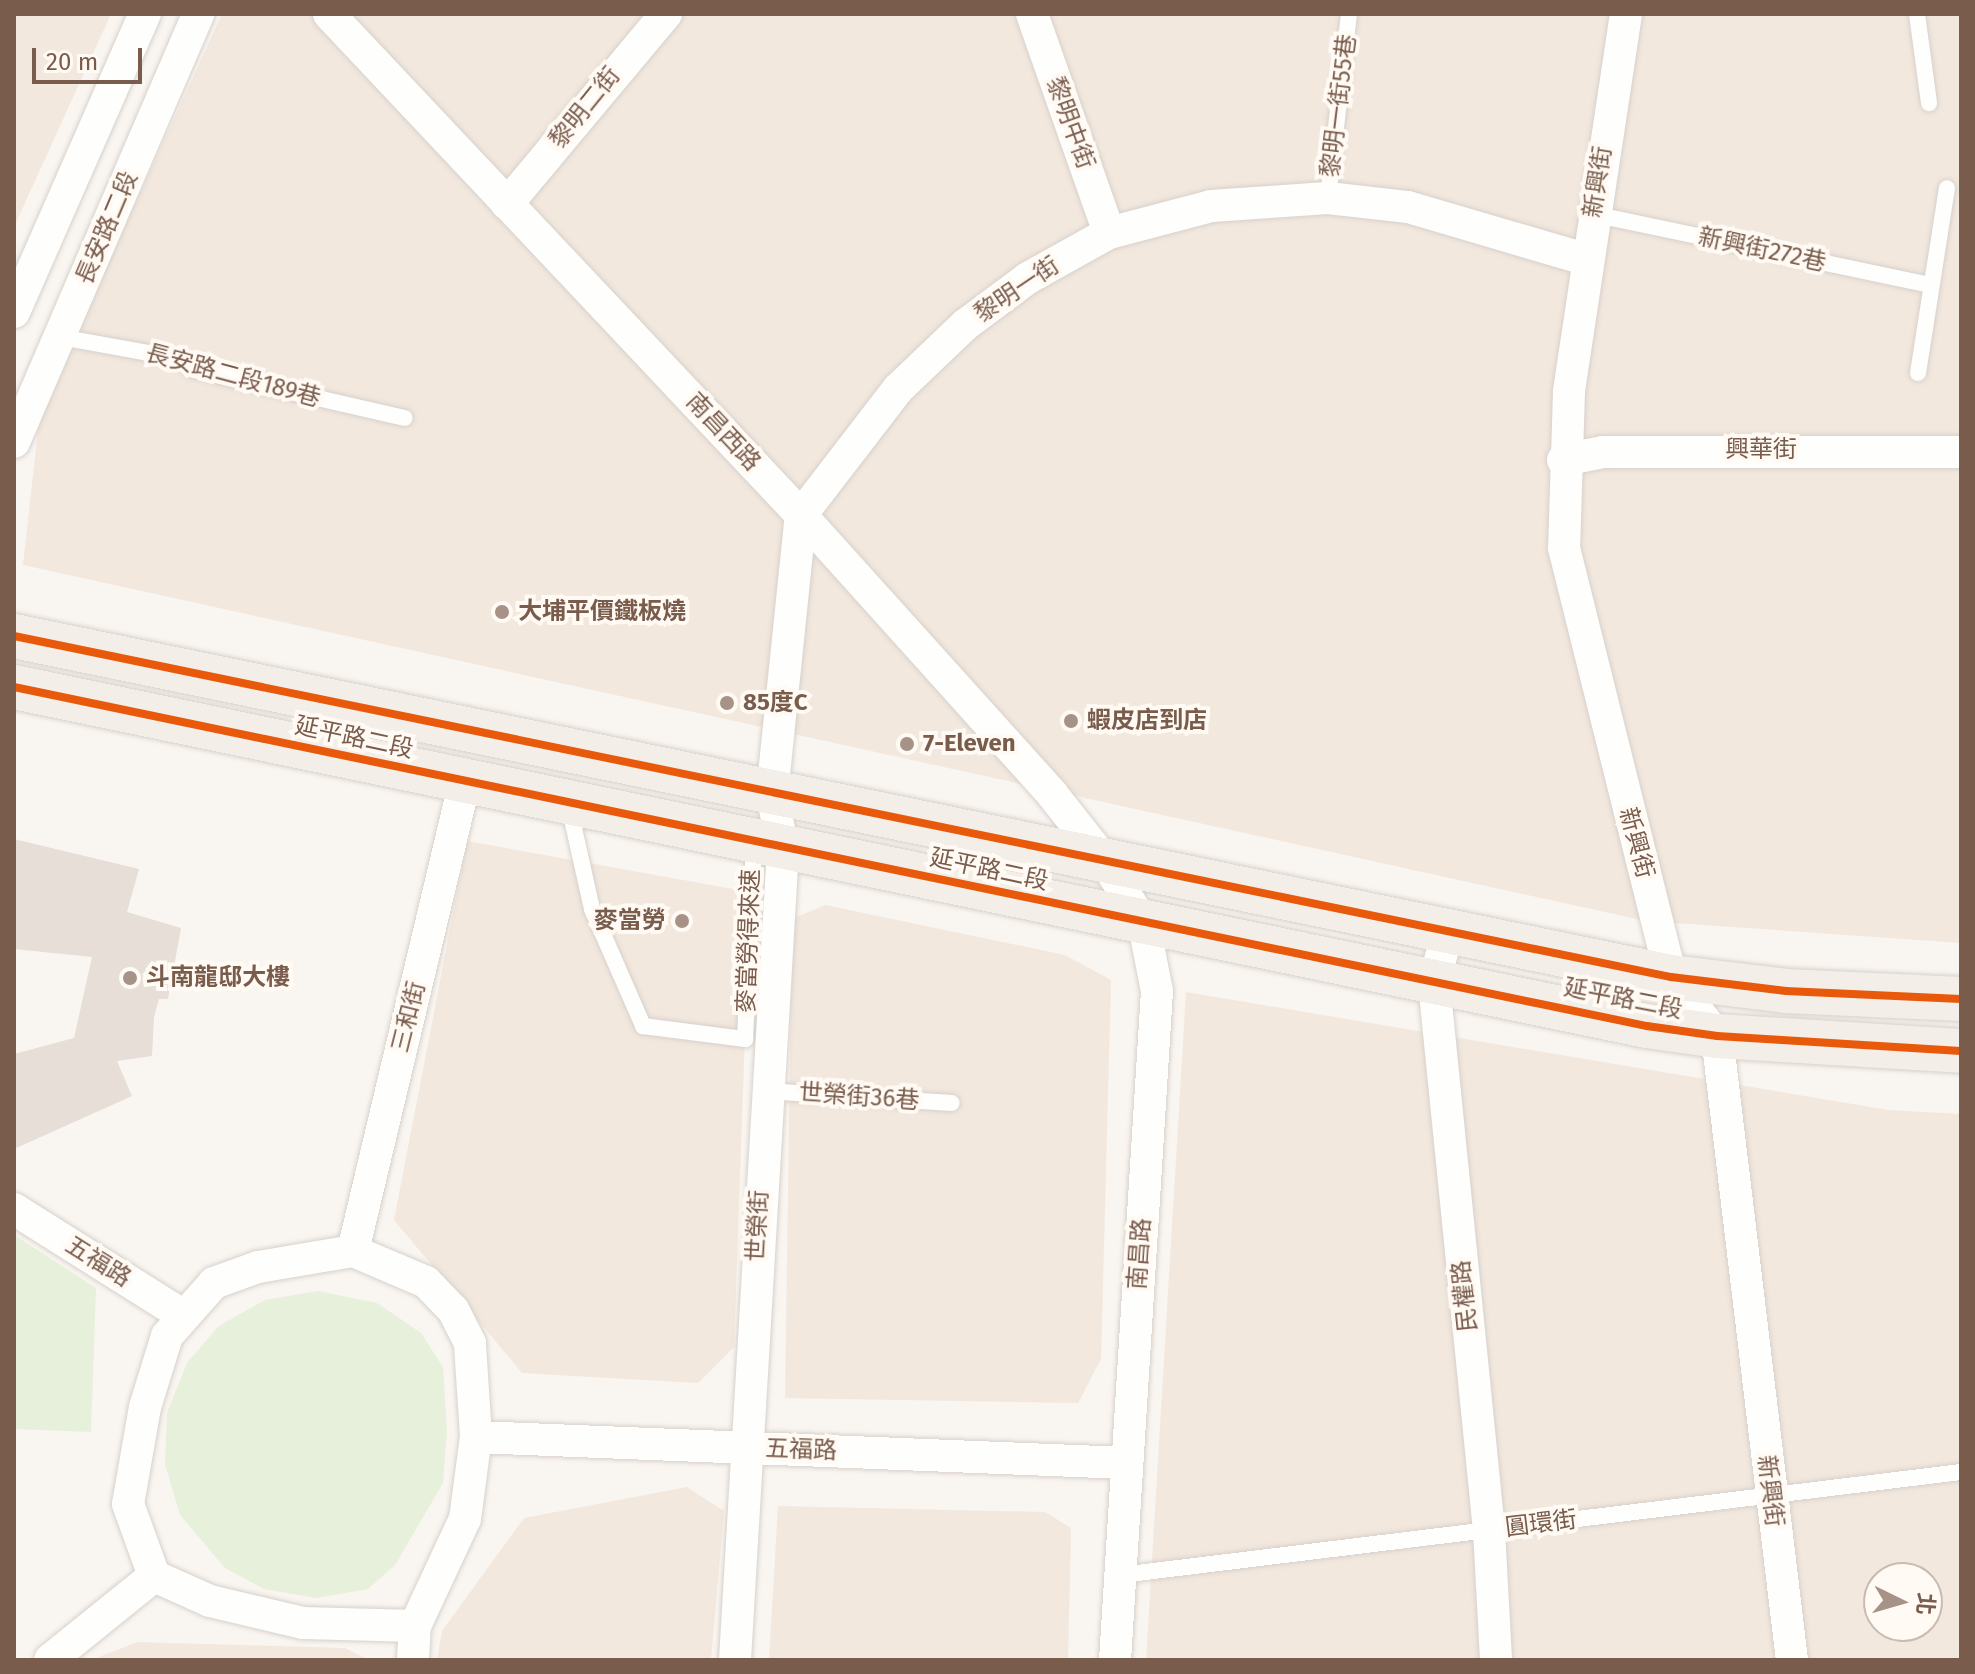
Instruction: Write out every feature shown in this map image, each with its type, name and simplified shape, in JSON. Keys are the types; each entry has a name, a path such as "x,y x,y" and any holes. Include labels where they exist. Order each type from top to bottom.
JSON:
{"main road":[{"name":"延平路二段","path":"14,636 1447,934 1671,977 1786,991 1961,999"},
{"name":"延平路二段","path":"14,687 1144,925 1717,1036 1961,1051"}],"street":[{"path":"14,312 145,14"},
{"name":"長安路二段","path":"14,442 198,14"},
{"name":"南昌西路","path":"329,14 801,515 1105,861"},
{"name":"黎明中街","path":"1032,14 1109,233"},
{"name":"新興街","path":"1626,14 1585,259 1563,460 1564,548 1580,629 1671,977 1717,1036 1792,1660"},
{"name":"黎明二街","path":"507,204 652,18"},
{"name":"黎明一街","path":"801,515 898,389 965,325 1028,278 1109,233 1211,206 1328,198 1408,207 1585,259"},
{"name":"興華街","path":"1563,460 1619,452 1961,452"},
{"path":"772,794 801,515"},
{"name":"三和街","path":"353,1251 465,782"},
{"name":"世榮街","path":"735,1660 766,1091 768,846 772,794"},
{"name":"南昌路","path":"1105,861 1144,925 1157,991 1115,1660"},
{"name":"民權路","path":"1447,934 1434,983 1489,1530 1496,1660"},
{"name":"五福路","path":"14,1209 181,1314"},
{"path":"413,1660 415,1626 465,1519 476,1437 470,1343 453,1310 426,1282 353,1251 258,1267 214,1283 181,1314 167,1336 145,1407 128,1504 154,1576 210,1601 303,1623 415,1626"},
{"name":"五福路","path":"476,1437 1127,1463"},
{"path":"50,1660 154,1576"}],"lane":[{"name":"黎明一街55巷","path":"1328,198 1349,14"},
{"path":"1917,14 1929,103"},
{"path":"1918,373 1947,188"},
{"name":"新興街272巷","path":"1593,214 1931,285"},
{"name":"長安路二段189巷","path":"60,337 177,358 195,370 405,418"},
{"name":"麥當勞得來速","path":"569,805 592,909 643,1026 745,1039 768,846"},
{"name":"世榮街36巷","path":"766,1091 952,1103"},
{"name":"圓環街","path":"1121,1575 1961,1472"}],"shaded area":[{"path":"14,14 111,14 14,227"},
{"path":"222,14 1961,14 1961,943 1646,921 23,565 40,412"},
{"path":"467,841 750,892 734,1347 698,1383 522,1373 394,1220"},
{"path":"825,905 1065,955 1111,980 1101,1359 1078,1403 785,1398 792,919"},
{"path":"1186,992 1888,1110 1961,1114 1961,1660 1146,1660"},
{"path":"687,1487 724,1511 711,1660 437,1660 442,1631 524,1518"},
{"path":"778,1506 1045,1512 1071,1528 1068,1660 769,1660"},
{"path":"138,1642 345,1648 369,1660 91,1660"}],"green space":[{"path":"14,1235 96,1288 91,1432 14,1429"},
{"path":"318,1291 377,1303 421,1333 443,1367 447,1431 443,1483 395,1565 368,1589 316,1598 264,1589 225,1568 180,1515 165,1464 167,1413 187,1363 219,1326 265,1300"}],"building":[{"path":"14,839 139,869 127,912 181,928 168,999 159,999 154,1017 152,1056 117,1061 132,1096 14,1149 14,1054 74,1038 92,957 14,949"}],"cycle path":[{"path":"14,636 1671,977 1786,991 1961,999"},
{"path":"14,687 1647,1026 1717,1036 1961,1051"}],"place":[{"name":"大埔平價鐵板燒","path":"502,612"},
{"name":"85度C","path":"727,703"},
{"name":"蝦皮店到店","path":"1071,721"},
{"name":"7-Eleven","path":"907,744"},
{"name":"麥當勞","path":"682,921"},
{"name":"斗南龍邸大樓","path":"130,978"}]}
